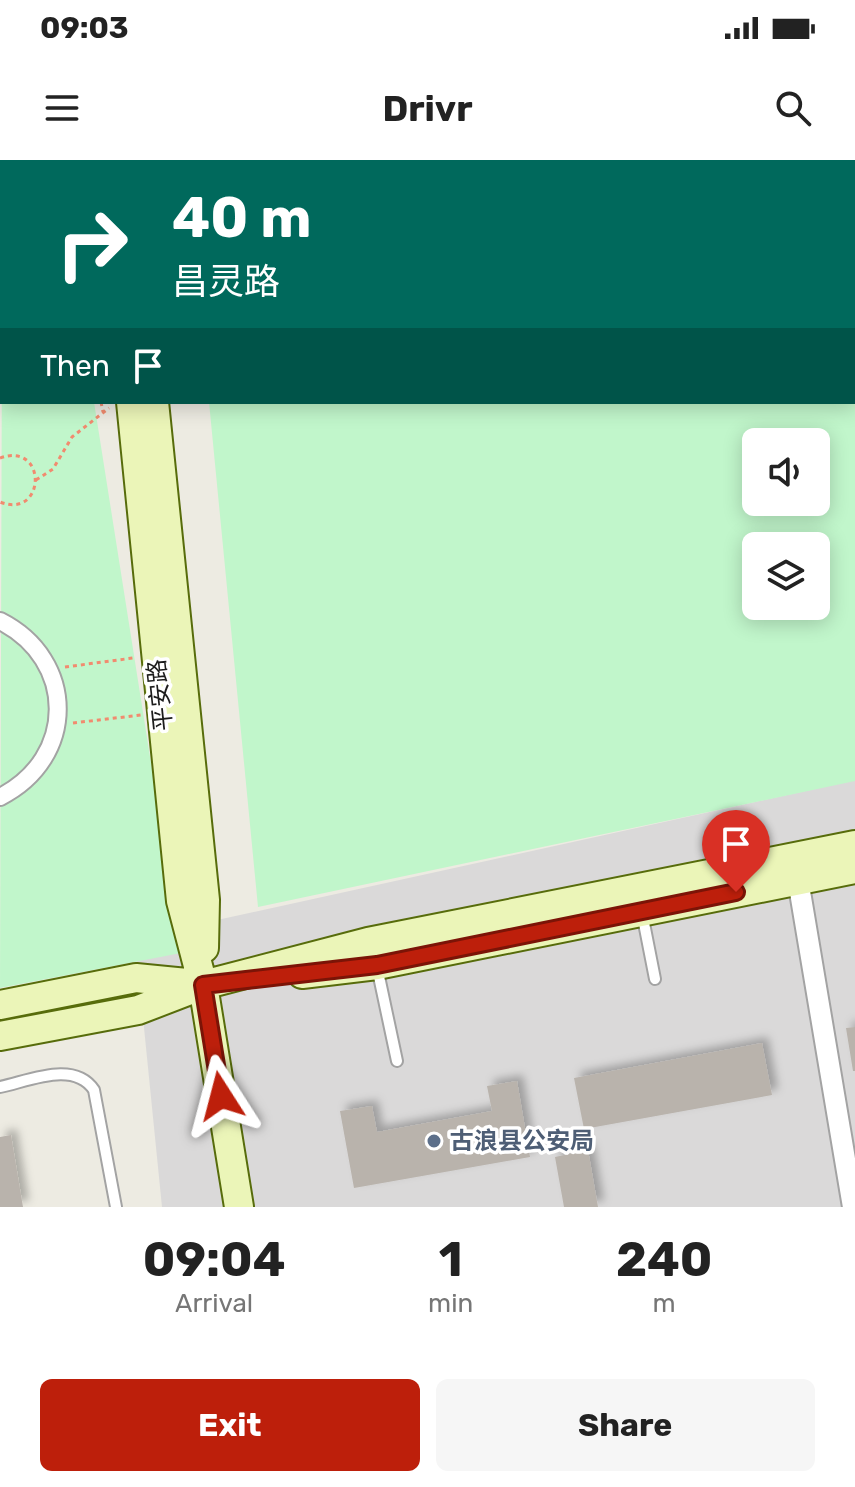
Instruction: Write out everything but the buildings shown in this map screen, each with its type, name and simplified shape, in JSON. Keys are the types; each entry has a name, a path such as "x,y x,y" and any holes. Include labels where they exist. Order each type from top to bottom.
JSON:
{"main road":[{"name":"平安路","path":"154,404 205,900 203,985"},
{"name":"平安路","path":"121,405 156,654 181,901 203,985 239,1207"},
{"path":"0,1005 136,978 203,985 377,965 642,911 796,868 855,845"},
{"path":"0,1036 138,1010 203,985 368,942 796,868 855,869"}],"street":[{"path":"0,621 38,650 57,693 57,724 47,754 15,789 0,797"},
{"path":"796,868 853,1207"}],"lane":[{"path":"642,911 655,979"},
{"path":"377,965 397,1061"},
{"path":"0,1087 67,1073 87,1080 94,1090 116,1207"}],"path":[{"path":"101,404 103,412"},
{"path":"36,480 53,469 72,437 103,412 121,405"},
{"path":"0,458 11,455 26,460 32,465 36,480 36,488 26,500 12,505 0,502"},
{"path":"49,670 156,654"},
{"path":"57,724 162,713"}],"shaded area":[{"path":"855,780 855,1207 162,1207 135,938"}],"green space":[{"path":"2,404 94,404 181,953 0,988"},
{"path":"209,404 855,404 855,781 258,907"}],"place":[{"name":"古浪县公安局","path":"434,1141"}],"route":[{"path":"221,1096 203,985 377,965 736,892"}]}
